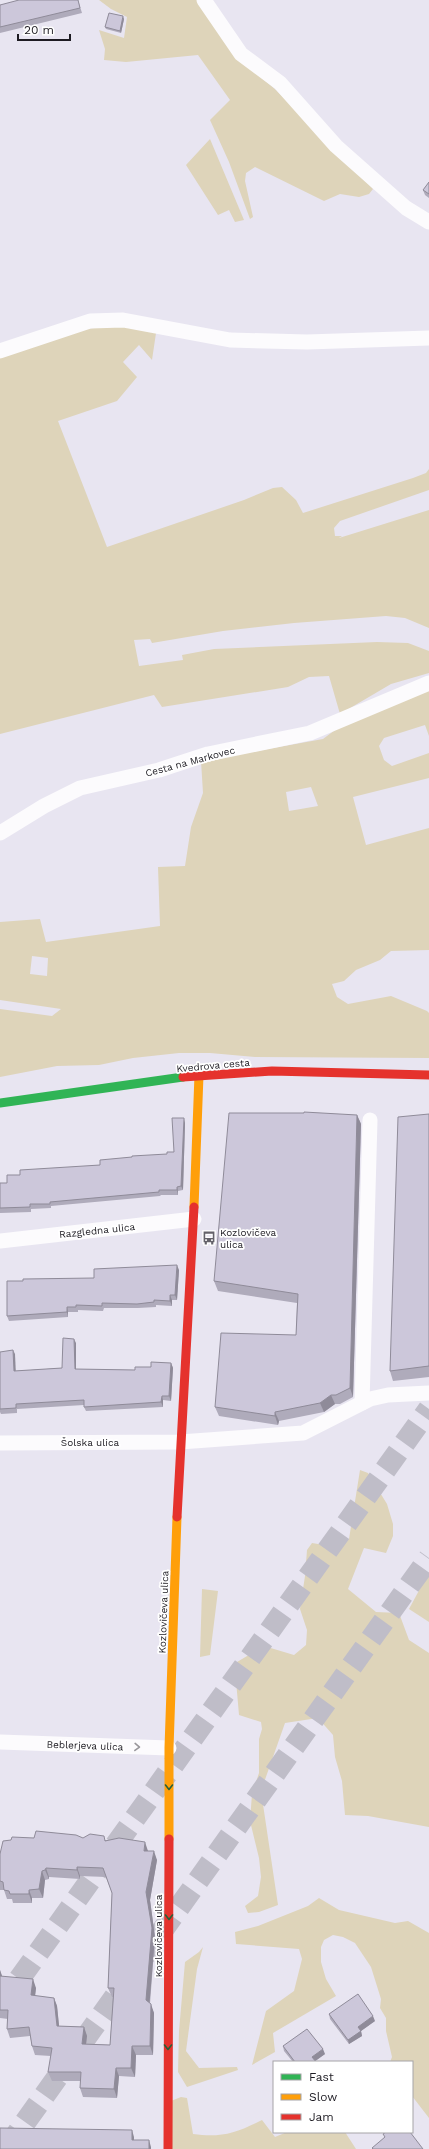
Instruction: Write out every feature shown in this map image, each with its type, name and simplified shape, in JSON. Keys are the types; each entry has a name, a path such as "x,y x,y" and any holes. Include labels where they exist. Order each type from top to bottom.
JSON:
{"street":[{"path":"204,0 241,54 280,83 336,146 406,208 429,222"},
{"path":"0,351 90,321 124,320 230,340 307,342 429,338"},
{"name":"Cesta na Markovec","path":"0,833 44,806 80,788 159,770 208,754 310,733 409,689 429,683"},
{"name":"Kvedrova cesta","path":"0,1103 199,1075 272,1071 429,1075"},
{"name":"Kozlovičeva ulica","path":"168,2149 169,1748 180,1442 194,1219 199,1075"},
{"path":"362,1403 370,1120"},
{"name":"Razgledna ulica","path":"0,1241 194,1219"},
{"name":"Šolska ulica","path":"0,1442 180,1442 303,1433 362,1403 388,1395 429,1393"},
{"name":"Beblerjeva ulica","path":"0,1742 169,1748"}],"shaded area":[{"path":"99,0 200,0 248,66 276,90 373,189 369,194 359,197 340,194 324,201 255,167 246,173 245,181 253,217 250,219 229,162 210,120 230,100 198,55 126,62 104,60 105,49 99,30 124,38 127,17 111,9"},
{"path":"210,139 244,220 235,222 229,210 218,215 186,165"},
{"path":"126,325 156,333 152,360 139,345 123,362 137,377 117,401 58,421 107,547 244,500 273,488 282,487 296,500 303,513 413,478 426,473 429,469 429,490 340,521 334,528 335,536 342,536 339,538 429,510 429,628 405,618 386,616 294,623 223,631 152,643 150,639 134,640 139,666 183,660 182,655 214,649 377,642 408,643 429,651 429,673 391,684 340,714 329,676 309,677 288,687 162,707 154,695 0,734 0,355 74,330"},
{"path":"429,681 429,736 425,725 384,738 379,746 384,760 392,766 429,753 429,778 353,797 366,845 429,828 429,950 391,951 380,960 356,970 344,981 332,984 337,997 348,1004 391,996 427,1011 429,1013 429,1058 255,1057 210,1053 179,1053 133,1058 99,1065 57,1066 0,1077 0,1009 52,1016 61,1009 0,1000 0,922 40,919 46,942 160,926 158,867 185,866 191,827 203,793 201,761 323,739 347,721","holes":["311,787 318,806 289,811 286,792","32,956 48,958 47,976 30,974"]},
{"path":"360,1470 368,1473 387,1504 393,1524 393,1536 386,1553 364,1548 348,1589 376,1612 399,1613 409,1640 429,1653 429,1827 368,1816 345,1815 342,1781 335,1757 333,1735 318,1718 285,1723 261,1791 278,1905 259,1912 248,1913 245,1906 258,1896 261,1877 259,1858 250,1821 252,1794 259,1773 259,1739 262,1729 261,1722 239,1715 235,1669 237,1662 264,1646 294,1655 306,1645 307,1630 300,1609 307,1550 312,1543 336,1547 349,1539"},
{"path":"429,1572 429,1622 409,1609"},
{"path":"202,1589 218,1591 210,1655 200,1657"},
{"path":"319,1898 339,1910 395,1923 408,1921 429,1933 429,2118 413,2097 413,2061 390,2061 392,2057 386,2031 386,2018 380,2008 381,1999 371,1967 355,1943 343,1937 333,1935 324,1940 321,1947 321,1962 326,1979 336,1996 273,2033 275,2052 252,2065 266,2011 294,1991 302,1959 299,1949 236,1944 235,1932 258,1926 308,1906"},
{"path":"203,1947 197,1969 186,2051 199,2068 237,2067 238,2070 187,2087 178,2072 179,2031 185,1962 199,1952"},
{"path":"181,2097 187,2098 193,2134 220,2135 236,2131 262,2120 275,2137 285,2133 346,2133 356,2149 170,2149 171,2101"}],"building":[{"path":"19,0 78,0 80,8 0,27 0,5"},
{"path":"109,13 123,16 120,31 105,27"},
{"path":"429,182 429,194 423,190"},
{"path":"304,1112 357,1115 350,1388 336,1395 331,1395 320,1403 275,1412 275,1416 215,1407 221,1333 296,1335 298,1294 214,1281 229,1113"},
{"path":"429,1114 429,1366 390,1371 398,1117"},
{"path":"172,1118 184,1118 181,1186 177,1187 177,1190 159,1190 159,1192 50,1202 50,1204 30,1204 30,1207 0,1208 0,1183 7,1183 7,1175 20,1175 20,1170 100,1165 100,1160 167,1154 167,1152 174,1152"},
{"path":"177,1265 175,1295 170,1295 170,1301 154,1300 154,1302 137,1304 102,1303 102,1306 76,1305 76,1307 67,1307 67,1312 7,1316 7,1281 23,1281 23,1279 94,1278 94,1269"},
{"path":"63,1338 74,1339 75,1369 135,1370 135,1367 151,1367 151,1362 171,1363 169,1396 162,1396 161,1402 84,1407 84,1400 16,1404 16,1408 0,1409 0,1352 13,1350 14,1371 62,1368"},
{"path":"36,1831 76,1835 83,1838 90,1834 104,1836 105,1841 119,1838 145,1842 144,1851 154,1851 146,1892 152,1928 146,2000 151,2004 150,2046 132,2046 131,2068 116,2068 114,2089 80,2088 81,2072 48,2072 52,2048 32,2046 29,2027 7,2029 8,2010 0,2010 0,1976 33,1979 31,1995 54,1998 57,2026 84,2027 82,2044 110,2045 114,1988 108,1988 112,1893 103,1868 77,1867 77,1870 46,1868 42,1871 39,1889 29,1890 29,1894 10,1894 9,1891 4,1890 3,1882 0,1881 0,1854 3,1841 11,1840 12,1837 34,1838"},
{"path":"358,1994 373,2016 358,2027 361,2031 348,2040 329,2014"},
{"path":"307,2029 323,2049 312,2057 315,2061 294,2061 283,2046"},
{"path":"0,2128 132,2130 132,2140 149,2140 149,2149 0,2149"},
{"path":"411,2133 423,2149 373,2149 372,2148 385,2137 383,2134"}],"tunnel":[{"path":"0,2006 429,1409"},
{"path":"6,2149 429,1558"}],"traffic: fast":[{"path":"0,1103 183,1077"}],"traffic: slow":[{"path":"194,1207 199,1075"},
{"path":"169,1839 169,1748 177,1517"}],"traffic: jam":[{"path":"183,1077 272,1071 429,1075"},
{"path":"177,1517 194,1207"},
{"path":"168,2149 169,1839"}],"place":[{"name":"Kozlovičeva ulica","path":"209,1238"}]}
